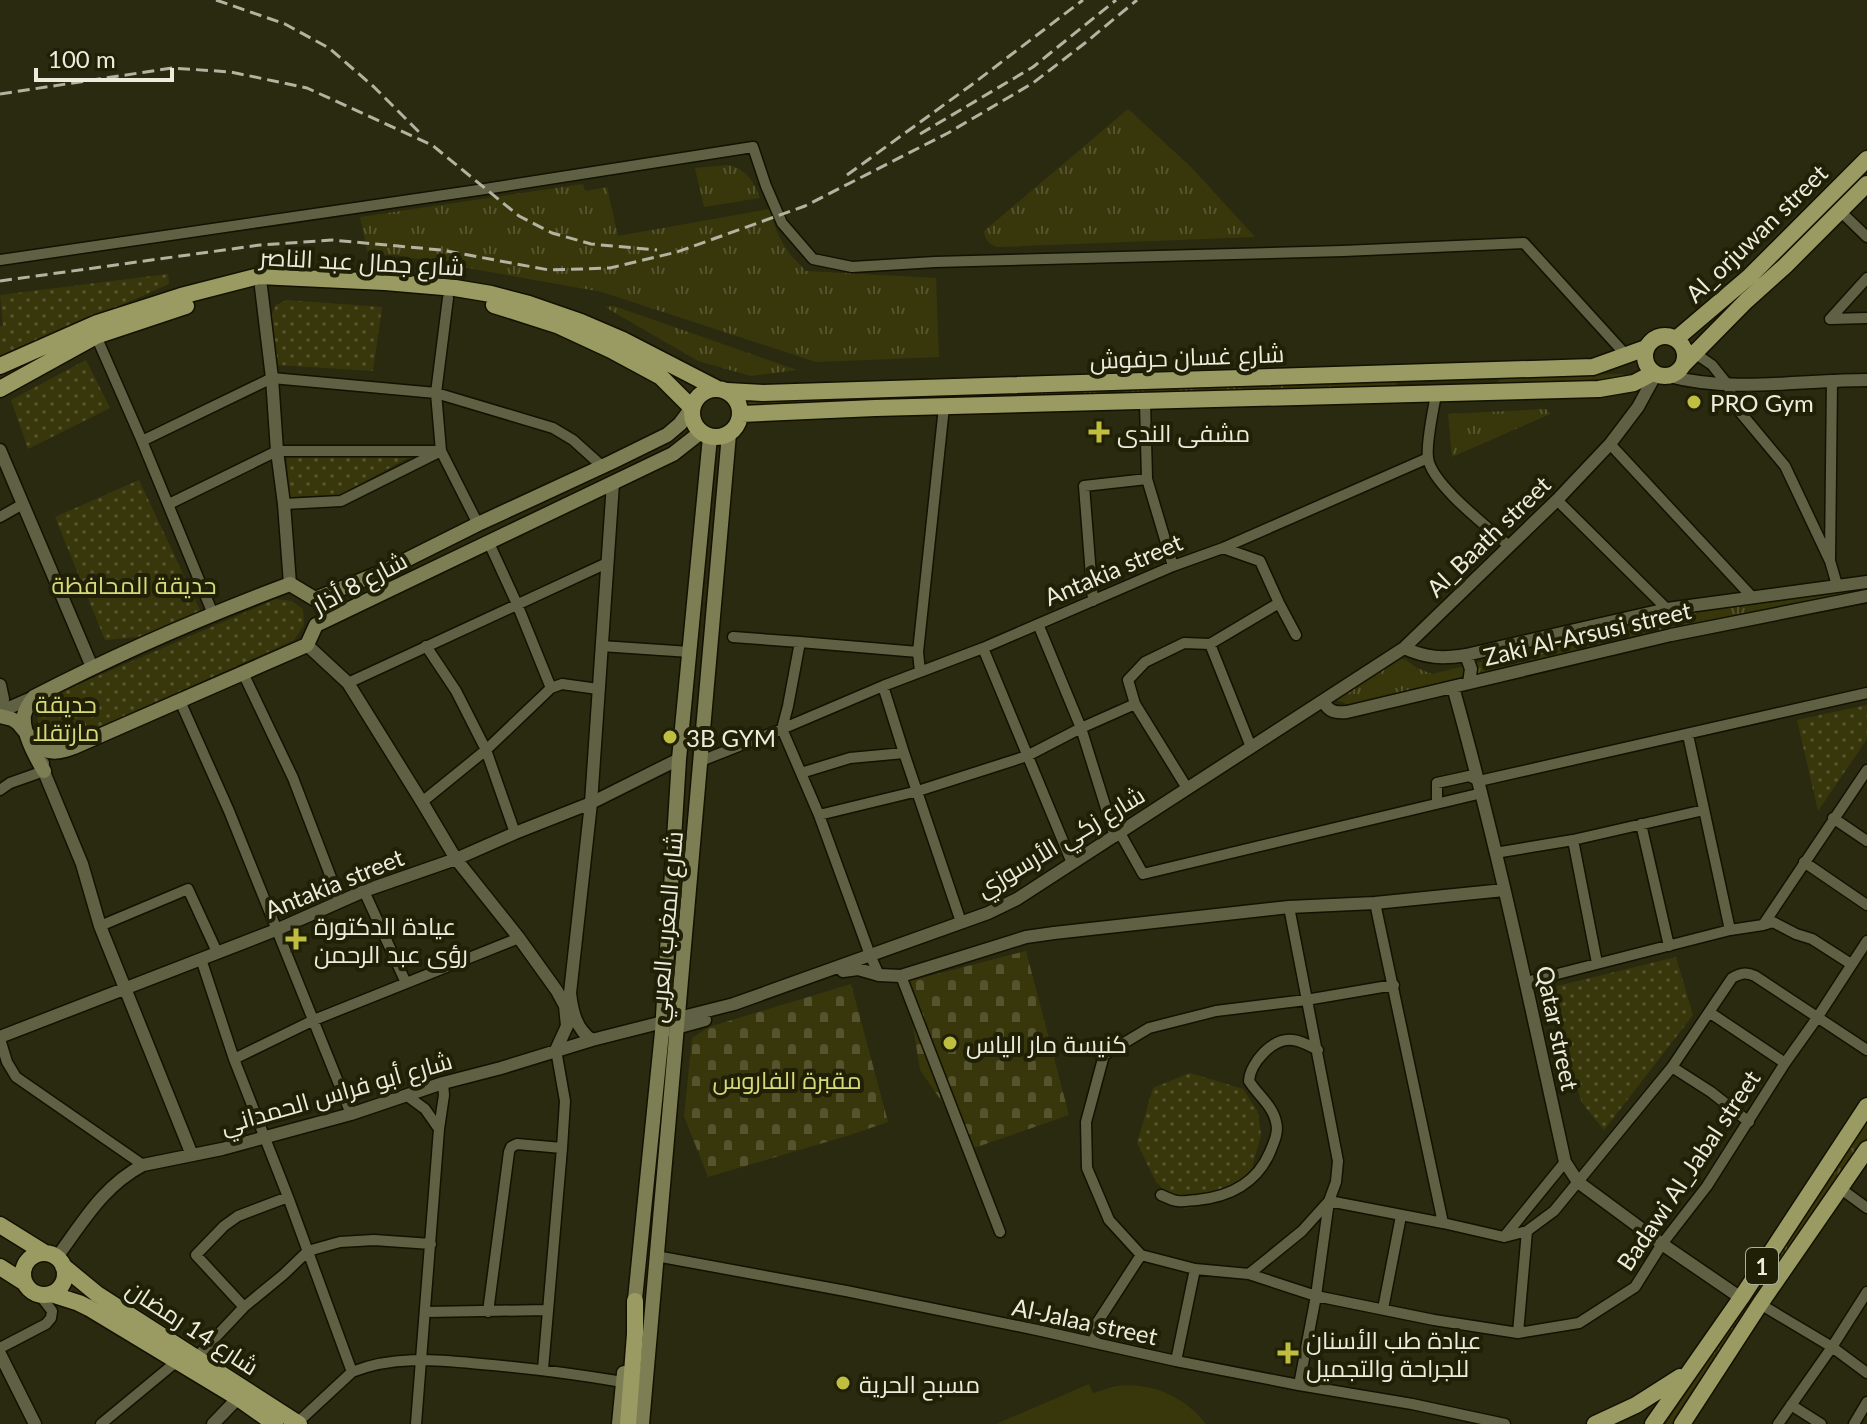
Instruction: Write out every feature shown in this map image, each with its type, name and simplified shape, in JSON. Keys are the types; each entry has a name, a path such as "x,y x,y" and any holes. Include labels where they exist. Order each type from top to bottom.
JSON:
{"main road":[{"name":"Al_orjuwan street","path":"1689,359 1773,253 1867,159"},
{"name":"Al_orjuwan street","path":"1678,341 1785,266 1867,184"},
{"path":"1773,253 1785,266"},
{"name":"شارع جمال عبد الناصر","path":"0,366 97,323 181,296 259,276 385,282 491,294 581,322 722,390"},
{"name":"شارع جمال عبد الناصر","path":"0,389 96,336 185,306 261,287 448,298 493,305 557,325 611,350 661,377 692,408"},
{"path":"1662,336 1678,341 1689,359 1680,370 1659,375 1649,369 1645,359 1650,342 1662,336"},
{"name":"شارع غسان حرفوش","path":"722,390 763,393 1593,367 1646,348"},
{"path":"1415,396 1411,388 1413,382 1419,379 1464,379 1508,370"},
{"name":"شارع غسان حرفوش","path":"741,414 1599,389 1659,375"},
{"path":"1117,382 1118,402"},
{"path":"315,599 382,572 667,435 680,424 701,394 722,390 738,401 741,414 738,426 729,434 717,438 706,434 693,421 692,408"},
{"name":"شارع 8 أذار","path":"51,753 74,747 307,645 316,625 673,454 706,434"},
{"name":"شارع المغرب العربي","path":"619,1424 635,1301 662,1027 679,759 708,461 706,434"},
{"name":"شارع المغرب العربي","path":"642,1424 729,434"},
{"path":"673,454 692,449 708,461"},
{"path":"44,771 24,725 27,706 34,697 92,667 290,584 315,599 318,614 316,625"},
{"path":"0,710 39,748 51,753"},
{"name":"1","path":"1653,1424 1741,1298 1867,1106"},
{"name":"1","path":"1682,1424 1867,1149"},
{"name":"شارع 14 رمضان","path":"0,1225 55,1259 84,1285 298,1423"},
{"path":"31,1257 55,1259 64,1280 61,1286 38,1290 23,1276 26,1263 31,1257"},
{"name":"شارع 14 رمضان","path":"0,1267 38,1290 89,1308 238,1398 275,1424"},
{"path":"628,1424 635,1301"},
{"path":"1595,1424 1651,1397 1690,1369"}],"street":[{"path":"0,260 753,147 779,216 813,259 852,267 1524,243 1626,355"},
{"path":"1840,211 1867,237"},
{"path":"1867,278 1830,319 1867,318"},
{"path":"261,287 290,584"},
{"path":"448,298 436,393 441,451 478,524"},
{"path":"96,336 213,614"},
{"path":"1689,359 1712,365 1728,385 1735,406 1785,466 1830,561 1837,585"},
{"name":"شارع غسان حرفوش","path":"1659,375 1728,385 1867,380"},
{"name":"Al_Baath street","path":"1323,701 1404,648 1557,500 1610,444 1659,375"},
{"path":"142,441 272,378 436,393 553,428 573,440 603,467"},
{"path":"1830,561 1832,380"},
{"path":"1436,395 1428,458 1433,473 1443,486 1509,546"},
{"path":"1145,402 1147,479 1173,566"},
{"path":"920,672 918,652 944,407"},
{"path":"1610,444 1753,598"},
{"path":"0,450 92,667"},
{"path":"169,504 277,451 441,451"},
{"path":"284,504 341,501 441,451"},
{"name":"Antakia street","path":"701,761 1223,548 1428,458"},
{"path":"1093,601 1084,486 1147,479"},
{"path":"592,1040 578,1026 570,993 591,803 613,483"},
{"path":"1557,500 1667,609"},
{"path":"0,517 23,504"},
{"path":"488,541 551,688"},
{"path":"1223,548 1260,561 1296,635"},
{"path":"348,683 607,563"},
{"path":"1404,648 1445,659 1667,609 1867,582"},
{"name":"Zaki Al-Arsusi street","path":"1323,701 1328,709 1336,713 1347,712 1671,635 1867,596"},
{"path":"1187,788 1135,704 1128,680 1145,662 1184,643 1210,644 1279,603"},
{"path":"1038,624 1081,728 1118,835 1143,874 1437,803 1480,787 1867,693"},
{"path":"733,637 918,652"},
{"path":"800,642 782,729 819,815 879,975"},
{"path":"1210,644 1251,747"},
{"path":"307,645 348,683 456,859 519,938 565,1006 567,1026 556,1050 565,1101 543,1369"},
{"path":"426,646 456,691 486,750 515,833"},
{"path":"601,646 690,652"},
{"path":"983,648 1072,863"},
{"path":"1466,655 1471,669 1469,683"},
{"path":"243,673 293,778 340,901"},
{"path":"422,802 486,750 551,688 562,684 598,689"},
{"path":"0,685 3,699 0,710"},
{"path":"883,686 961,922"},
{"name":"Qatar street","path":"1453,687 1526,982 1565,1162 1578,1182 1741,1298"},
{"path":"0,710 34,697"},
{"path":"180,701 229,811 351,1114"},
{"name":"شارع زكي الأرسوزي","path":"662,1027 988,913 1017,899 1323,701"},
{"path":"819,815 918,791 1027,756 1135,704"},
{"path":"1688,735 1730,930"},
{"path":"51,753 42,767 82,864 100,926 192,1155"},
{"path":"801,773 850,758 904,753"},
{"name":"Antakia street","path":"0,1038 276,930 364,891 456,859 591,803 679,759"},
{"path":"0,789 44,771"},
{"path":"1763,925 1866,772"},
{"path":"1437,803 1437,783 1469,776 1480,787"},
{"path":"1495,853 1573,840 1704,810"},
{"path":"1833,818 1867,841"},
{"path":"1641,824 1669,946"},
{"path":"1573,840 1597,963"},
{"path":"1804,862 1867,905"},
{"path":"100,926 188,889 217,952"},
{"path":"678,1023 842,971 858,969 879,975 901,976 1026,937 1289,907 1375,903 1504,890"},
{"path":"364,891 406,983"},
{"path":"1375,903 1443,1223"},
{"path":"1289,907 1338,1161 1299,1385"},
{"path":"1526,982 1773,922 1812,939 1851,964"},
{"path":"234,1059 314,1020 519,938"},
{"name":"Badawi Al_Jabal street","path":"1249,1274 1316,1296 1518,1333 1579,1323 1635,1287 1662,1244 1707,1186 1867,941"},
{"path":"201,959 234,1059 352,1372"},
{"path":"546,975 563,972 572,961"},
{"path":"1329,1201 1504,1237 1527,1231 1554,1211 1672,1067 1732,978 1746,973 1867,1050"},
{"path":"901,976 1000,1232"},
{"path":"1329,1201 1302,1231 1249,1274 1195,1269 1141,1255 1109,1220 1087,1168 1086,1122 1104,1055 1149,1028 1216,1011 1394,985"},
{"path":"1709,1012 1785,1063"},
{"name":"شارع أبو فراس الحمداني","path":"55,1259 105,1192 143,1165 351,1114 443,1083 592,1040 662,1027"},
{"path":"0,1038 7,1062 16,1077 143,1165"},
{"path":"1161,1195 1177,1202 1227,1194 1243,1187 1267,1160 1277,1124 1273,1113 1249,1081 1250,1071 1259,1057 1286,1040 1296,1040 1318,1050"},
{"path":"1672,1067 1749,1122"},
{"path":"416,1424 443,1083"},
{"path":"406,1095 425,1109 439,1129"},
{"path":"488,1312 511,1147 517,1144 562,1148"},
{"path":"1504,1237 1565,1162"},
{"path":"1841,1189 1867,1208"},
{"path":"244,1307 196,1255 238,1216 288,1197"},
{"path":"1383,1309 1401,1216"},
{"path":"1518,1333 1527,1231"},
{"path":"196,1358 244,1307 308,1251 340,1242 374,1240 431,1244"},
{"path":"1094,1342 1097,1323 1141,1255"},
{"name":"Al-Jalaa street","path":"656,1256 846,1291 1176,1361 1505,1424"},
{"path":"1176,1361 1195,1269"},
{"path":"35,1424 0,1351 39,1329 51,1318 52,1311 38,1290"},
{"path":"1778,1424 1867,1292"},
{"path":"1760,1304 1832,1347 1867,1373"},
{"path":"425,1312 547,1310"},
{"path":"298,1423 352,1372 378,1364 421,1358 543,1369 623,1382"},
{"path":"101,1424 176,1362"},
{"path":"213,1424 238,1398"},
{"path":"1854,1424 1867,1402"},
{"path":"1791,1405 1821,1424"}],"green space":[{"path":"1128,109 1191,167 1255,237 997,247 988,241 984,231"},
{"path":"729,165 749,177 760,198 704,207 695,168"},
{"path":"583,184 585,191 607,187 618,236 769,209 783,243 806,271 936,278 939,357 816,362 602,292 395,255 368,254 360,217"},
{"path":"168,274 169,284 0,359 0,327 3,325 0,295"},
{"path":"287,300 382,307 373,371 276,365 269,321 276,305"},
{"path":"614,306 797,370 751,376 698,361 605,307"},
{"path":"86,360 110,408 28,449 11,400"},
{"path":"1622,374 1624,380 1427,387 1498,382 1501,377"},
{"path":"1394,379 1397,383 1394,387 1125,393 1125,388"},
{"path":"1108,389 1105,395 748,404 749,399"},
{"path":"1546,409 1550,414 1452,457 1448,414"},
{"path":"287,455 408,458 340,495 288,497"},
{"name":"حديقة المحافظة","path":"139,480 201,612 138,637 105,640 55,517"},
{"path":"1853,585 1855,592 1349,705 1337,700 1399,658 1432,674 1665,617"},
{"name":"حديقة مارتقلا","path":"276,599 292,601 303,609 304,625 294,640 69,742 54,741 39,731 38,712 49,697"},
{"path":"1867,705 1867,739 1818,811 1797,720"},
{"path":"1026,951 1069,1115 974,1148 920,1070 906,982"},
{"path":"1676,957 1693,1015 1604,1130 1582,1103 1545,989"},
{"name":"مقبرة الفاروس","path":"851,984 888,1122 708,1177 684,1116 692,1038 709,1027"},
{"path":"1190,1073 1243,1089 1258,1112 1261,1135 1251,1172 1225,1201 1184,1209 1156,1182 1137,1143 1153,1088"},
{"path":"1867,1120 1867,1137 1677,1424 1666,1424"},
{"path":"1089,1384 1093,1393 1130,1385 1167,1393 1188,1406 1206,1424 996,1424"}],"railway":[{"path":"216,0 285,24 329,48 423,136"},
{"path":"847,175 1083,0"},
{"path":"920,134 1033,67 1116,0"},
{"path":"0,281 260,245 332,240 441,250 549,270 610,268 677,252 805,206 948,133 1033,83 1137,0"},
{"path":"0,94 172,68 231,72 307,88 432,145 519,216 552,233 591,244 657,250"}],"place":[{"name":"PRO Gym","path":"1694,402"},
{"name":"مشفى الندى","path":"1099,432"},
{"name":"3B GYM","path":"670,737"},
{"name":"عيادة الدكتورة رؤى عبد الرحمن","path":"296,939"},
{"name":"كنيسة مار الياس","path":"950,1043"},
{"name":"عيادة طب الأسنان للجراحة والتجميل","path":"1288,1353"},
{"name":"مسبح الحرية","path":"843,1383"}]}
